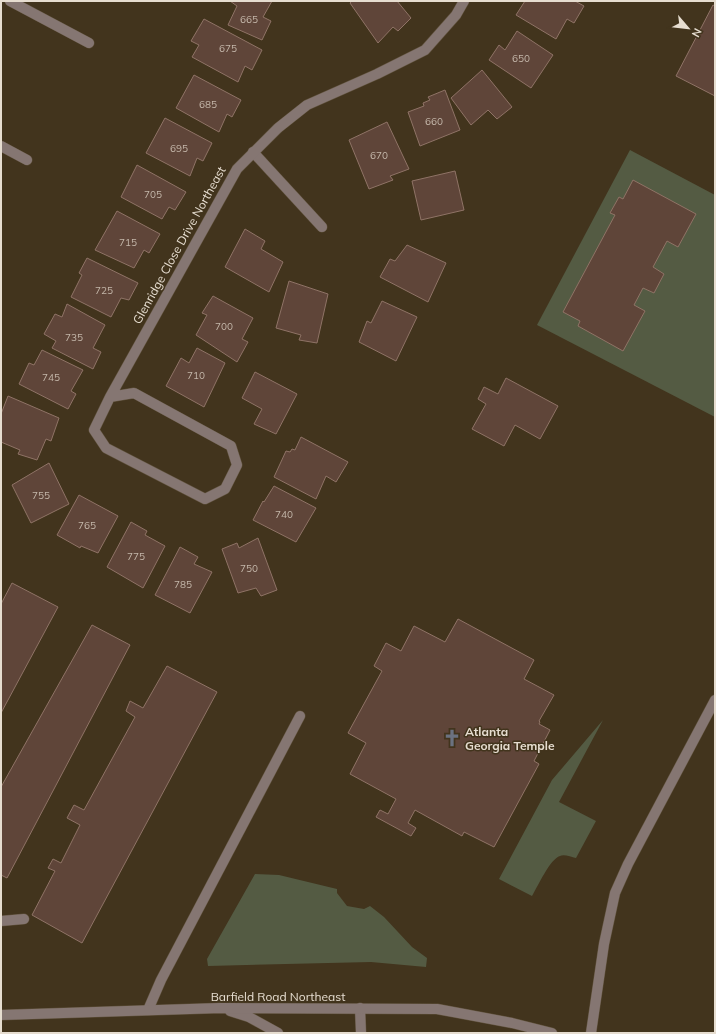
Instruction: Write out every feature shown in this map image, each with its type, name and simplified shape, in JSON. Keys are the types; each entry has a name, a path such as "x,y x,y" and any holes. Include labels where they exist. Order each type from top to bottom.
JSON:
{"street":[{"path":"10,1 89,43"},
{"name":"Glenridge Close Drive Northeast","path":"110,397 134,393 231,446 237,465 225,489 205,499 106,448 94,430 110,397 237,169 278,128 307,105 377,74 425,50 456,15 464,1"},
{"path":"1,146 27,160"},
{"path":"253,152 322,227"},
{"path":"591,1033 604,944 615,893 628,864 715,700"},
{"path":"148,1010 165,974 300,716"},
{"path":"1,921 24,919"},
{"path":"221,1008 249,1017 278,1033"},
{"name":"Barfield Road Northeast","path":"1,1015 221,1008 437,1009 552,1033"},
{"path":"360,1008 361,1033"}],"green space":[{"path":"630,150 715,195 715,417 537,325"},
{"path":"603,720 559,802 596,821 576,858 563,855 556,858 548,867 532,896 499,879 552,780"},
{"path":"255,874 279,875 337,889 337,893 347,906 364,909 370,906 384,917 412,947 427,958 426,967 371,962 208,966 207,959"}],"building":[{"path":"230,1 272,1 263,17 271,21 262,40 228,25 237,6"},
{"path":"352,1 397,1 411,18 398,31 393,27 378,43 350,3"},
{"path":"525,1 575,1 584,6 574,23 567,19 556,39 516,15"},
{"path":"713,5 715,6 715,96 676,76"},
{"path":"204,19 262,50 252,70 245,66 238,82 192,57 199,45 191,41"},
{"path":"517,31 553,55 531,88 489,60 499,45 505,50"},
{"path":"482,70 512,107 497,119 488,110 471,125 451,98"},
{"path":"194,75 241,100 232,117 227,114 219,132 176,108"},
{"path":"445,90 460,130 420,146 408,112 424,106 423,103 430,100 428,97"},
{"path":"165,118 212,143 203,161 197,158 190,176 146,153"},
{"path":"387,122 409,169 390,176 393,180 369,189 349,140"},
{"path":"137,165 186,192 175,210 169,207 162,219 121,197"},
{"path":"455,171 464,210 421,220 412,181"},
{"path":"633,180 696,214 678,247 667,241 653,267 664,274 654,293 643,288 634,305 645,311 623,351 578,326 580,321 563,312 615,215 610,213 619,197 623,199"},
{"path":"117,211 160,234 149,253 144,250 134,268 95,250"},
{"path":"245,229 265,241 261,249 283,262 269,292 225,267"},
{"path":"407,245 446,263 428,302 380,277 390,259 395,261"},
{"path":"87,258 138,283 129,300 121,298 111,317 71,297 82,275 79,273"},
{"path":"289,281 328,294 317,343 299,340 301,335 276,328"},
{"path":"213,296 253,318 242,339 248,342 237,362 196,335 207,315 202,313"},
{"path":"382,301 417,317 396,361 359,342 367,321 371,323"},
{"path":"67,304 105,325 93,348 101,352 93,369 52,348 56,341 44,334 55,314 62,317"},
{"path":"197,348 225,363 204,407 166,386 181,358 189,363"},
{"path":"42,350 83,370 71,391 76,394 68,409 19,384 29,363 34,365"},
{"path":"255,372 297,394 276,434 254,424 262,409 242,398"},
{"path":"506,378 558,406 540,439 515,425 504,446 472,429 486,404 478,399 484,387 498,394"},
{"path":"8,396 59,418 51,441 46,439 37,460 18,454 20,450 1,442 1,414"},
{"path":"301,437 348,462 336,482 326,476 316,499 274,477 286,451 290,452 292,449 295,450"},
{"path":"49,463 69,504 31,523 12,485"},
{"path":"274,486 316,508 296,542 253,520 263,501 264,502"},
{"path":"79,495 118,516 98,553 81,546 80,548 57,535"},
{"path":"131,522 147,531 145,535 165,546 143,588 107,567"},
{"path":"258,538 277,590 261,596 256,588 238,593 222,549 237,543 239,548"},
{"path":"180,547 198,557 194,564 212,572 190,613 155,595"},
{"path":"12,583 58,607 1,713 1,604"},
{"name":"Atlanta Georgia Temple","path":"458,619 534,660 524,679 554,695 539,721 539,724 550,730 534,761 539,764 494,847 464,832 462,836 415,810 408,823 416,828 411,836 376,817 380,810 388,814 396,799 350,774 366,743 348,733 382,671 374,666 386,643 401,651 414,626 445,642"},
{"path":"92,625 130,645 7,878 1,875 1,787"},
{"path":"167,666 217,692 82,943 32,915 55,871 48,868 53,859 61,863 80,825 67,818 74,805 84,810 135,717 126,711 130,701 143,708"}],"place":[{"name":"Atlanta Georgia Temple","path":"452,738"}]}
